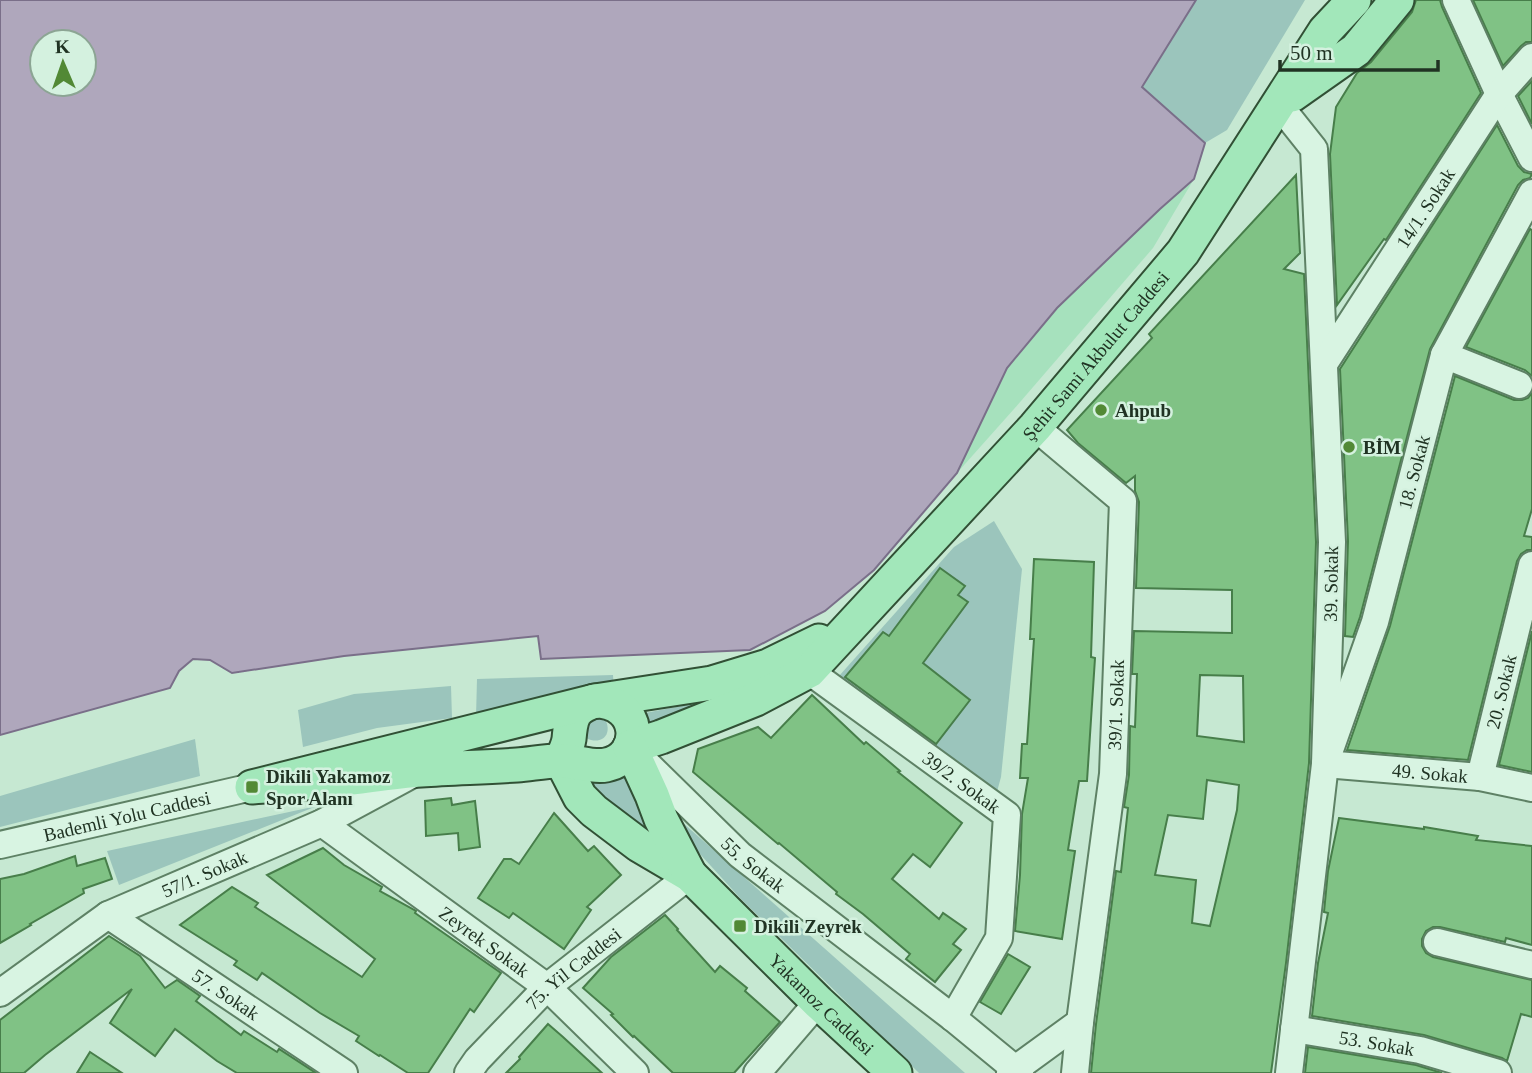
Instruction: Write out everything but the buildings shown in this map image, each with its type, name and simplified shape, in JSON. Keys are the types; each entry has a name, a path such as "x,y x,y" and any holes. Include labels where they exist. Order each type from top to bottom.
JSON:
{"main road":[{"name":"Şehit Sami Akbulut Caddesi","path":"630,747 756,699 809,671 1035,427 1183,252 1325,31 1354,0"},
{"name":"Şehit Sami Akbulut Caddesi","path":"1279,105 1356,50 1397,0"},
{"name":"Şehit Sami Akbulut Caddesi","path":"252,787 595,701 712,683 768,666 816,643 887,588"},
{"path":"252,787 419,770 519,765 573,755 601,766 610,764 625,755 633,738 633,728 623,710 605,701 595,701 579,708 570,723 573,755 580,797 639,845 690,875"},
{"path":"630,747 653,795 661,819 690,875"},
{"name":"Yakamoz Caddesi","path":"690,875 818,1002 895,1073"}],"street":[{"path":"1455,0 1532,158"},
{"name":"14/1. Sokak","path":"1324,364 1499,94 1532,57"},
{"name":"39. Sokak","path":"1279,105 1314,149 1332,542 1325,764 1289,1073"},
{"name":"18. Sokak","path":"1325,764 1375,622 1444,355 1525,218 1532,193"},
{"path":"1444,355 1519,385"},
{"name":"39/1. Sokak","path":"1035,427 1123,500 1113,774 1075,1073"},
{"name":"20. Sokak","path":"1480,777 1532,565"},
{"name":"39/2. Sokak","path":"809,671 1007,815 999,938 953,1018"},
{"name":"55. Sokak","path":"630,747 740,855 953,1018 1015,1071"},
{"name":"49. Sokak","path":"1325,764 1480,777 1532,788"},
{"name":"57/1. Sokak","path":"0,993 108,915 322,823 419,770"},
{"name":"Bademli Yolu Caddesi","path":"0,845 252,787"},
{"name":"Zeyrek Sokak","path":"322,823 547,987 635,1073"},
{"name":"75. Yil Caddesi","path":"468,1073 477,1060 547,987 690,875"},
{"name":"57. Sokak","path":"108,915 344,1073"},
{"path":"1437,943 1532,965"},
{"path":"757,1073 818,1002"},
{"path":"1015,1071 1080,1022"},
{"name":"53. Sokak","path":"1294,1029 1420,1050 1498,1073"}],"shaded area":[{"path":"0,0 1196,0 1142,87 1205,143 1194,179 1057,308 1007,368 957,473 874,570 825,611 750,650 541,659 538,636 344,656 232,673 210,660 193,659 179,671 170,688 0,735"},
{"path":"1196,0 1305,0 1227,130 1205,143 1142,87"},
{"path":"994,521 1022,569 1001,777 995,799 839,676 954,547"},
{"path":"613,675 614,690 476,717 477,679"},
{"path":"451,686 452,718 377,728 303,747 298,710 354,694"},
{"path":"733,696 646,725 645,713"},
{"path":"588,716 605,719 607,724 607,734 597,741 586,738"},
{"path":"195,739 200,776 0,827 0,796"},
{"path":"628,766 667,850 593,794 589,773"},
{"path":"317,806 119,885 107,851"},
{"path":"673,814 965,1073 919,1073 741,899 668,819"}],"sand":[{"path":"1194,179 1153,248 957,473 1007,368 1057,308"}],"place":[{"name":"Ahpub","path":"1101,410"},
{"name":"BİM","path":"1349,447"},
{"name":"Dikili Yakamoz Spor Alanı","path":"252,787"},
{"name":"Dikili Zeyrek","path":"740,926"}]}
